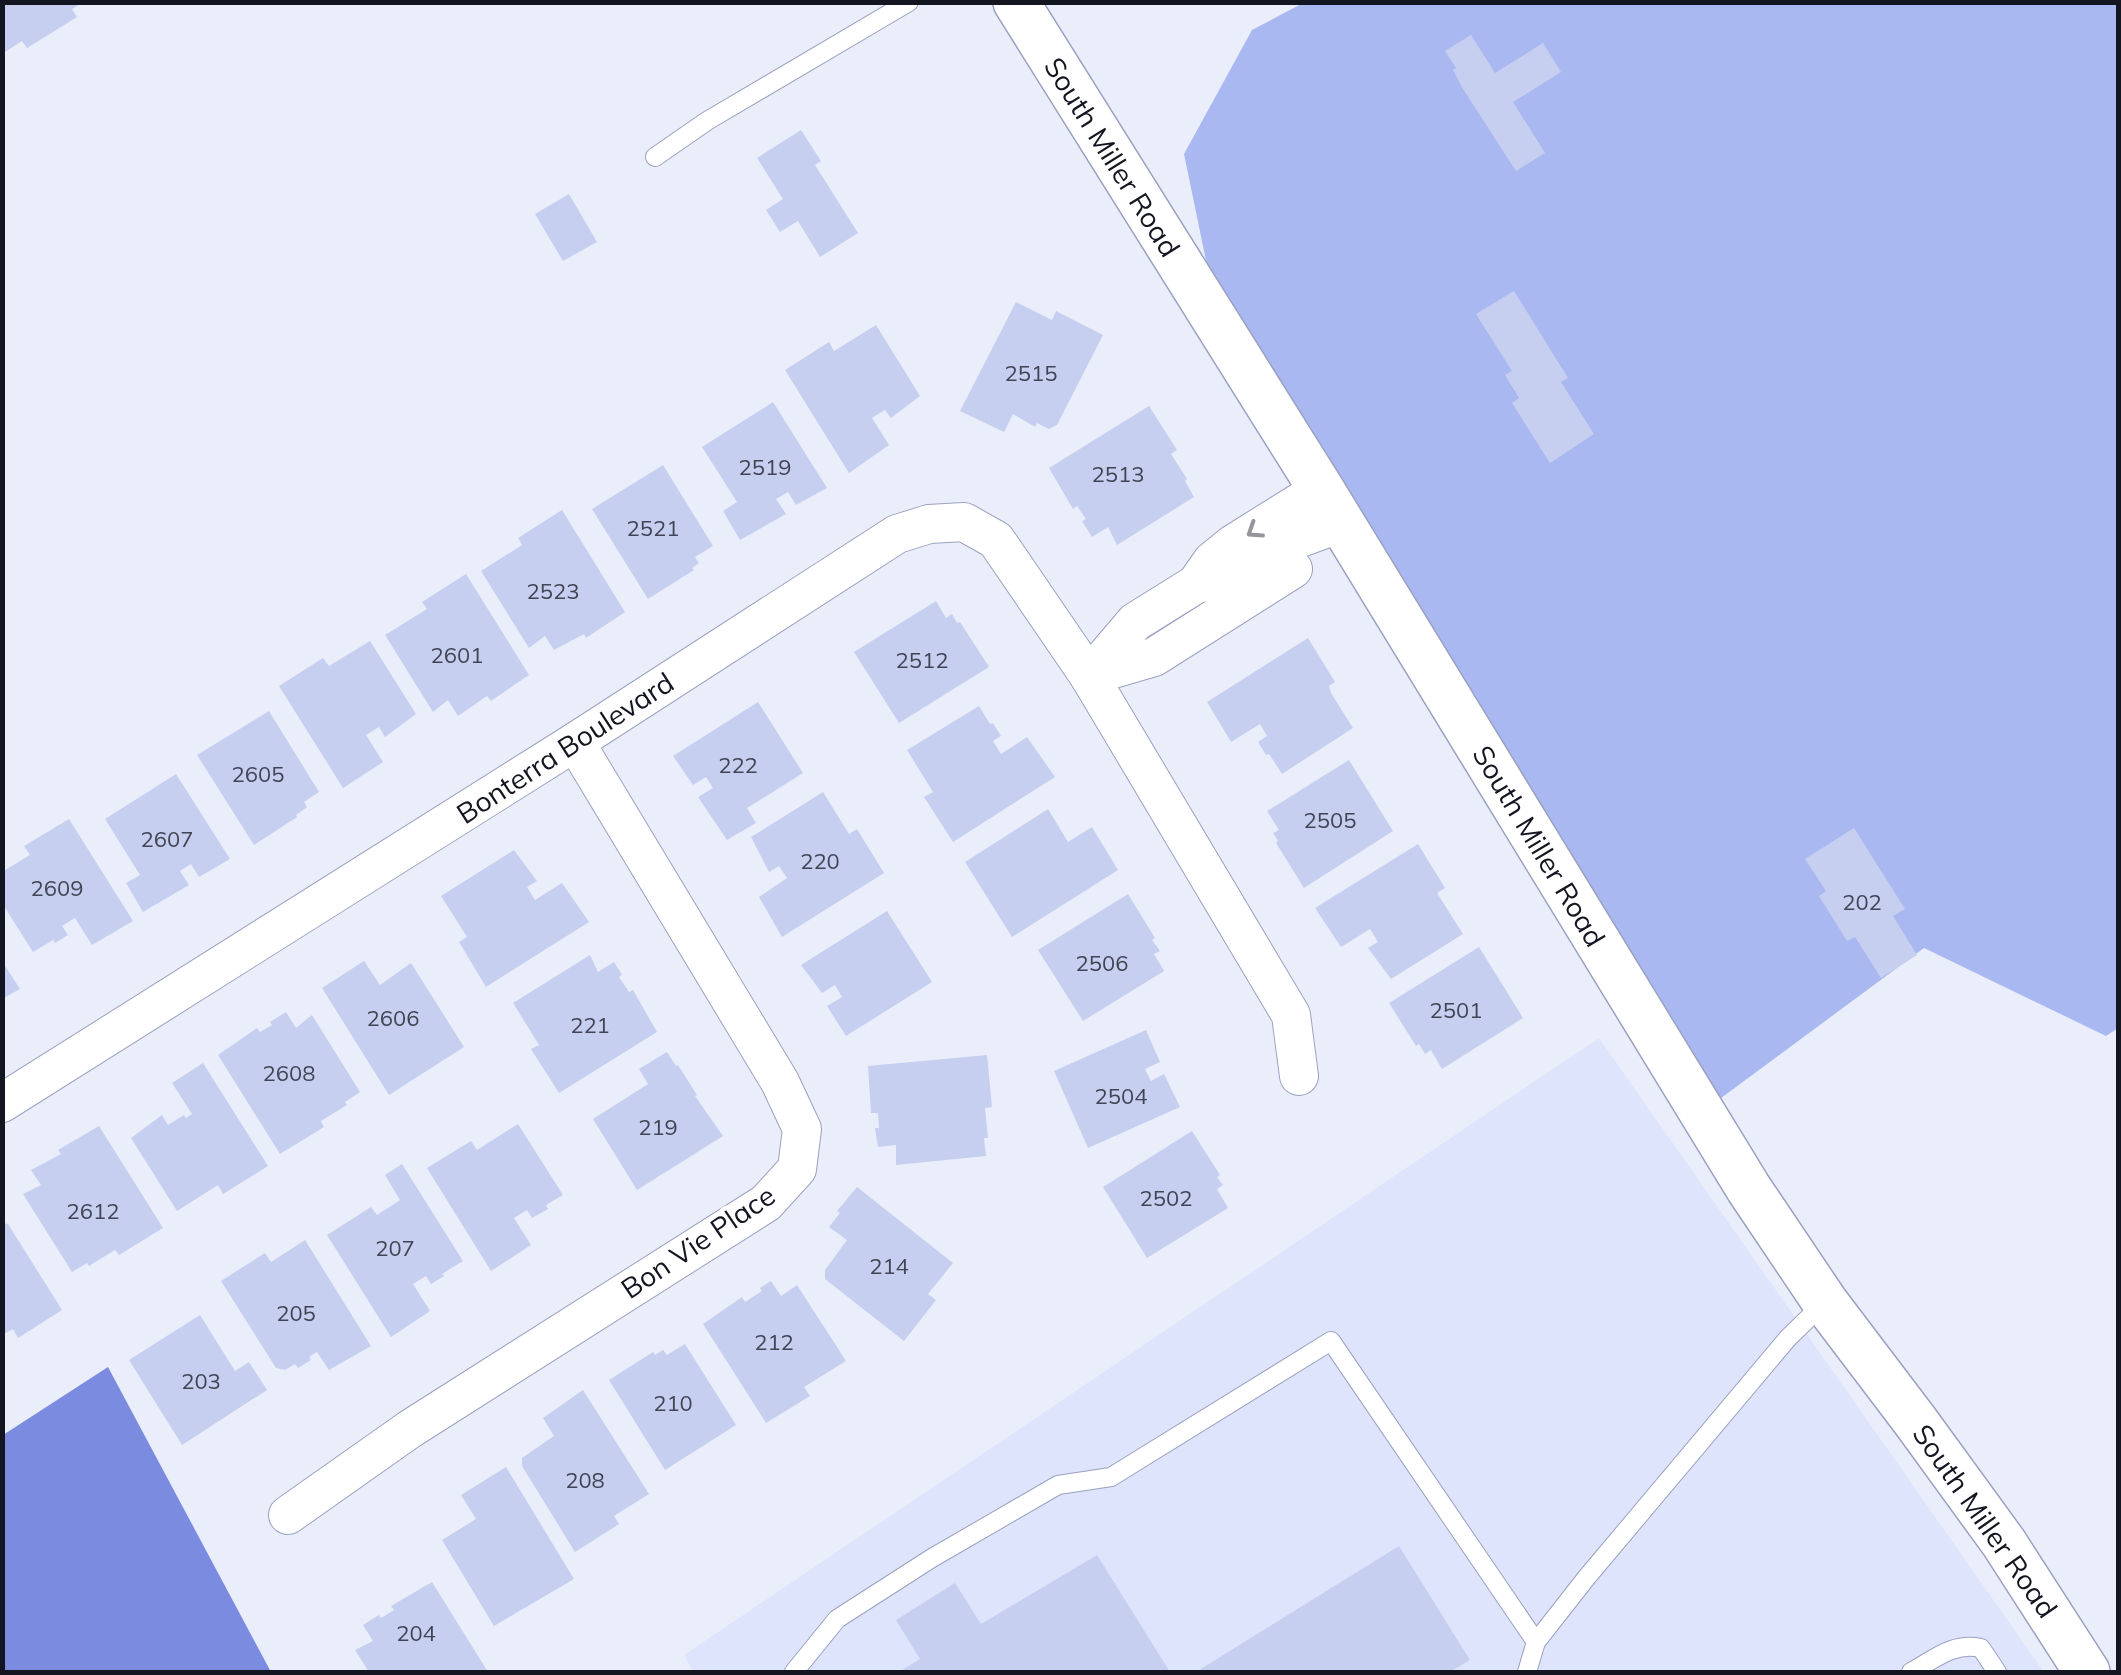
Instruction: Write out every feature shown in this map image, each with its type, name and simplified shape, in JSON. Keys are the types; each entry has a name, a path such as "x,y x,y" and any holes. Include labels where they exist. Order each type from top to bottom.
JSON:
{"street":[{"name":"South Miller Road","path":"1016,2 1331,506 1749,1189 1825,1302 2004,1543 2087,1672"},
{"path":"1089,676 1135,622 1196,584 1230,578 1295,540 1331,506"},
{"path":"1089,676 1154,657 1302,563 1331,506"},
{"name":"Bonterra Boulevard","path":"2,1104 897,534 929,524 964,522 996,540 1089,676 1292,1015 1299,1076"},
{"name":"Bon Vie Place","path":"288,1515 410,1430 766,1203 797,1170 802,1129 780,1082 575,742"}],"lane":[{"path":"655,157 708,121 909,2"},
{"path":"1527,1672 1536,1642 1587,1577 1788,1338 1825,1302"},
{"path":"794,1672 837,1619 932,1558 1058,1484 1111,1477 1331,1341 1536,1642"},
{"path":"1911,1672 1929,1667 1966,1644 1981,1648 1998,1672"}],"shaded area":[{"path":"1303,3 2118,3 2118,1028 2106,1036 1924,948 1717,1101 1209,275 1184,154 1252,30"},
{"path":"1599,1038 2044,1672 693,1672 684,1655"},
{"path":"108,1367 271,1672 3,1672 3,1435"}],"building":[{"path":"2,2 83,2 72,9 77,17 27,48 22,41 2,54"},
{"path":"1471,35 1495,73 1543,43 1561,72 1513,102 1545,153 1516,171 1463,89 1445,51"},
{"path":"801,130 821,161 815,165 858,233 820,257 798,221 780,232 766,210 783,199 757,158"},
{"path":"569,194 597,242 563,261 535,214"},
{"path":"1514,291 1568,378 1561,382 1594,434 1550,463 1512,403 1519,398 1505,375 1512,371 1476,314"},
{"path":"1016,302 1052,320 1056,311 1103,335 1057,425 1049,429 1037,423 1035,427 1013,414 1004,432 960,411"},
{"path":"876,325 920,396 891,418 885,410 872,418 889,445 849,473 785,370 829,342 834,351"},
{"path":"773,402 827,488 796,505 788,492 776,499 786,514 740,540 723,511 737,502 702,447"},
{"path":"1149,406 1177,450 1171,454 1194,497 1117,545 1108,527 1092,537 1082,521 1086,519 1077,506 1073,509 1049,468"},
{"path":"663,465 713,546 695,557 699,563 694,570 648,599 592,509"},
{"path":"562,510 625,612 586,638 584,634 554,650 545,636 529,648 481,571 522,545 518,538"},
{"path":"466,574 529,675 491,701 487,696 458,716 448,700 433,712 385,635 427,609 422,602"},
{"path":"936,601 946,618 952,614 960,622 989,667 899,723 854,652"},
{"path":"1308,638 1335,682 1329,686 1331,693 1353,728 1282,774 1258,742 1267,736 1260,724 1231,742 1207,702"},
{"path":"370,641 416,714 385,737 379,727 366,735 383,762 343,788 279,686 323,658 329,666"},
{"path":"758,702 803,773 747,808 756,823 727,840 698,797 713,788 706,777 693,785 673,756"},
{"path":"979,706 1001,736 993,741 1001,754 1027,737 1055,777 953,842 924,797 933,792 907,750"},
{"path":"269,711 319,792 304,802 307,807 297,817 254,845 197,755"},
{"path":"1349,760 1393,831 1304,888 1276,843 1273,833 1279,830 1267,811"},
{"path":"176,774 230,859 199,877 191,864 180,871 189,885 143,912 126,883 140,875 105,819"},
{"path":"823,792 849,834 857,829 884,873 782,937 759,897 787,878 779,866 769,872 751,837"},
{"path":"1048,809 1068,842 1092,827 1118,870 1012,937 965,862"},
{"path":"69,819 133,921 92,945 75,918 62,926 68,935 33,952 2,903 2,872 30,855 24,846"},
{"path":"1854,828 1905,909 1893,916 1917,955 1881,978 1855,937 1847,941 1819,896 1826,891 1805,859"},
{"path":"1418,844 1445,888 1437,893 1463,934 1391,979 1368,948 1378,942 1370,929 1341,947 1315,908"},
{"path":"514,850 537,881 527,887 535,900 562,883 589,922 486,987 459,942 467,937 441,896"},
{"path":"1128,894 1155,938 1152,940 1160,951 1154,954 1164,971 1083,1021 1038,950"},
{"path":"887,911 932,982 846,1036 827,1006 842,997 835,985 822,993 801,965"},
{"path":"1479,947 1523,1018 1442,1069 1431,1050 1425,1054 1419,1044 1416,1046 1389,1003"},
{"path":"590,955 598,972 614,962 622,975 619,977 629,992 633,990 657,1032 559,1093 531,1049 539,1045 513,1003"},
{"path":"2,961 20,989 2,999"},
{"path":"364,961 380,985 411,963 464,1047 389,1095 322,988"},
{"path":"286,1012 296,1028 312,1015 360,1092 321,1121 324,1127 280,1154 218,1055 257,1028 260,1032 272,1025 270,1022"},
{"path":"1146,1030 1160,1062 1145,1069 1151,1081 1164,1074 1180,1107 1088,1148 1054,1071"},
{"path":"667,1052 723,1136 637,1190 593,1119 648,1084 639,1069"},
{"path":"987,1055 992,1107 985,1108 986,1156 896,1165 896,1145 878,1147 878,1113 871,1113 868,1066"},
{"path":"203,1063 268,1166 223,1194 218,1185 177,1211 131,1138 162,1115 168,1125 192,1114 172,1083"},
{"path":"518,1124 563,1195 532,1218 527,1210 514,1218 531,1245 491,1271 427,1168 471,1141 477,1150"},
{"path":"99,1126 163,1228 119,1255 115,1250 72,1272 23,1194 41,1185 31,1170"},
{"path":"1192,1131 1220,1175 1217,1177 1223,1185 1217,1189 1228,1208 1147,1258 1103,1187"},
{"path":"402,1164 463,1261 431,1284 426,1276 413,1284 430,1311 391,1337 327,1235 371,1207 377,1215 400,1200 385,1175"},
{"path":"857,1187 953,1263 928,1294 936,1300 904,1341 825,1279 825,1270 847,1240 829,1227"},
{"path":"2,1223 8,1224 62,1310 18,1338 13,1329 2,1335"},
{"path":"305,1240 371,1346 329,1370 317,1352 298,1368 295,1364 285,1370 276,1368 221,1281 265,1253 271,1262"},
{"path":"771,1281 781,1296 797,1285 846,1361 804,1387 810,1396 766,1423 703,1324 742,1297 745,1302"},
{"path":"200,1315 235,1371 249,1362 267,1390 182,1445 129,1360"},
{"path":"685,1344 736,1425 665,1470 609,1380 653,1352 655,1355 663,1350 667,1355"},
{"path":"583,1390 649,1494 614,1516 619,1524 575,1552 522,1466 522,1458 554,1436 543,1418"},
{"path":"506,1467 574,1579 494,1626 442,1540 476,1519 461,1495"},
{"path":"1399,1546 1470,1660 1450,1672 1196,1672"},
{"path":"1097,1555 1170,1672 899,1672 920,1659 896,1620 955,1583 981,1624"},
{"path":"432,1582 488,1672 369,1672 355,1650 373,1641 363,1625 394,1610 391,1606"}]}
